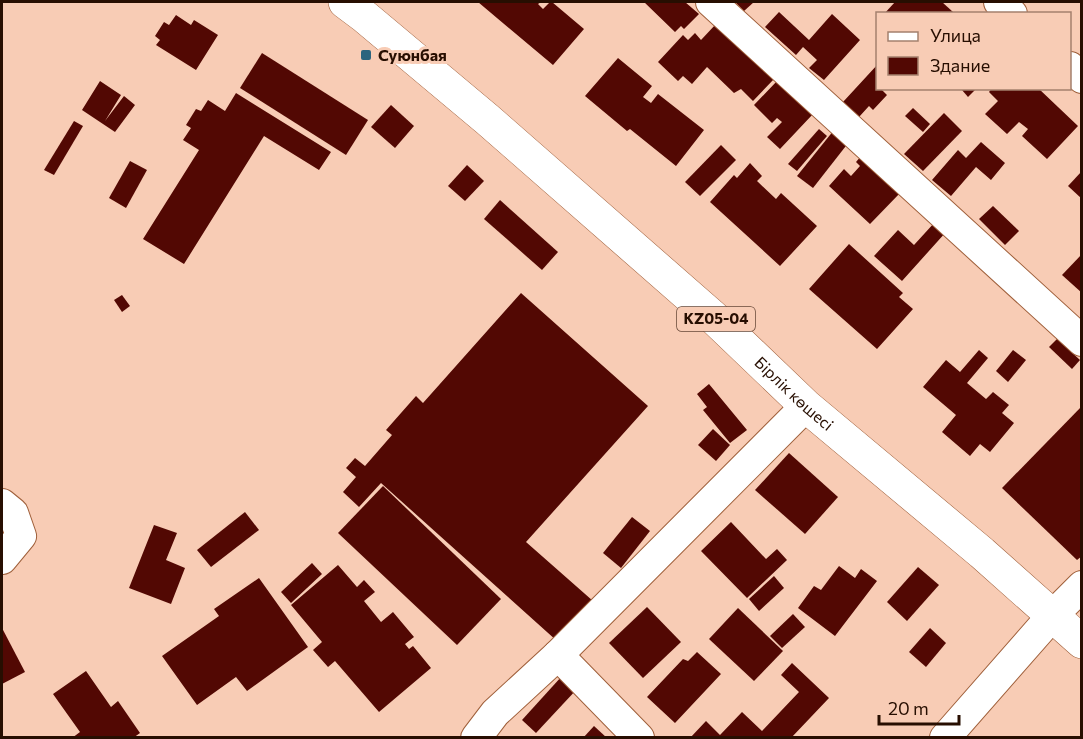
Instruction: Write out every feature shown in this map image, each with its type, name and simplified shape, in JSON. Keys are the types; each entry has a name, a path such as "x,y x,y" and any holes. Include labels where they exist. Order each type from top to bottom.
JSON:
{"main road":[{"name":"Бірлік көшесі","path":"345,2 434,75 704,309 806,406 981,553 1082,642"}],"street":[{"path":"711,2 1082,341"},
{"path":"476,738 495,713 558,655 806,406"},
{"path":"2,504 13,513 21,536 2,559"},
{"path":"945,738 1052,616 1082,586"},
{"path":"558,655 639,738"}],"building":[{"path":"478,2 541,2 538,4 543,9 552,2 584,29 553,65"},
{"path":"644,2 685,2 699,14 684,29 681,26 675,32"},
{"path":"735,2 754,2 744,11"},
{"path":"895,2 942,2 953,12 886,12"},
{"path":"779,12 809,40 832,14 860,40 824,80 809,68 817,60 803,47 796,55 765,27"},
{"path":"176,15 191,25 194,20 218,35 196,70 156,45 160,40 155,36 164,22 169,25"},
{"path":"716,24 774,79 753,101 741,89 734,93 707,67 692,84 683,76 678,81 658,62 683,35 688,40 695,33 701,40"},
{"path":"262,53 368,120 346,155 240,88"},
{"path":"618,58 652,86 643,97 651,103 658,94 704,130 676,166 630,129 627,131 585,96"},
{"path":"876,66 876,90 882,90 887,95 873,110 869,106 859,117 843,102"},
{"path":"100,81 121,95 105,121 124,96 135,105 115,132 82,110"},
{"path":"777,81 813,114 780,149 767,137 782,122 777,118 772,123 754,105"},
{"path":"962,90 975,90 968,97"},
{"path":"990,90 1040,90 1078,126 1047,159 1022,136 1028,129 1019,122 1007,134 985,114 998,101 989,92"},
{"path":"236,93 331,152 319,170 264,136 184,264 143,239 199,150 183,140 191,128 186,125 196,109 201,111 208,100 225,111"},
{"path":"391,105 414,126 395,148 371,127"},
{"path":"913,108 930,124 923,132 905,116"},
{"path":"944,113 962,131 923,171 904,154"},
{"path":"74,121 83,126 54,175 44,170"},
{"path":"819,129 827,136 797,171 788,164"},
{"path":"834,130 849,142 813,188 797,176"},
{"path":"981,142 1005,163 991,180 976,167 951,196 932,180 958,150 966,158"},
{"path":"721,145 736,160 700,196 685,182"},
{"path":"862,155 901,192 870,224 829,186 844,169 851,176 860,166 856,162"},
{"path":"130,161 147,170 126,208 109,198"},
{"path":"750,163 762,176 757,181 776,199 781,193 817,226 780,266 710,202 734,175 737,178"},
{"path":"467,165 484,181 465,201 448,186"},
{"path":"1082,171 1082,199 1068,186"},
{"path":"500,200 558,252 542,270 484,219"},
{"path":"993,206 1019,231 1005,245 979,219"},
{"path":"935,222 946,232 902,281 874,256 898,230 914,245"},
{"path":"849,244 903,293 899,297 913,309 877,349 809,289"},
{"path":"1082,254 1082,293 1062,275"},
{"path":"521,293 648,406 526,542 593,601 557,641 381,483 359,507 343,492 356,477 346,468 355,458 365,466 392,435 386,430 416,396 423,403"},
{"path":"122,295 130,306 122,312 114,300"},
{"path":"1057,339 1080,360 1072,369 1049,347"},
{"path":"979,350 988,358 967,383 986,399 993,392 1009,405 1002,413 1014,423 990,452 980,444 970,456 942,432 956,415 923,387 946,360 960,372"},
{"path":"1013,350 1026,360 1008,382 996,371"},
{"path":"709,384 747,430 730,443 703,410 707,407 697,394"},
{"path":"1082,406 1082,556 1077,560 1002,488"},
{"path":"713,429 730,445 716,461 698,445"},
{"path":"789,453 838,497 805,534 755,490"},
{"path":"383,486 501,599 457,645 338,533"},
{"path":"245,512 259,530 211,567 197,550"},
{"path":"632,517 650,531 621,568 603,553"},
{"path":"731,522 766,559 777,549 787,560 747,598 701,551"},
{"path":"154,525 177,533 166,560 185,568 171,604 129,588"},
{"path":"312,563 322,574 291,603 281,592"},
{"path":"338,565 357,587 364,580 375,592 364,601 381,622 393,612 414,637 405,644 409,649 413,646 431,668 379,712 335,661 328,667 313,650 322,642 291,605"},
{"path":"839,566 855,578 861,569 877,581 835,636 798,608 814,586 821,590"},
{"path":"918,567 939,585 907,621 887,602"},
{"path":"774,576 784,588 759,611 749,599"},
{"path":"259,578 308,647 247,691 236,677 197,705 162,656 219,616 214,609"},
{"path":"647,607 681,642 643,678 609,643"},
{"path":"738,608 783,651 754,681 709,639"},
{"path":"793,614 805,627 782,648 770,636"},
{"path":"2,628 25,672 2,684"},
{"path":"930,628 946,643 926,667 909,652"},
{"path":"697,652 721,674 675,723 647,697 683,659 688,661"},
{"path":"792,663 829,698 791,738 690,738 706,721 720,735 742,712 762,731 799,692 781,675"},
{"path":"86,671 111,707 118,701 140,733 133,738 72,738 80,732 53,694"},
{"path":"562,676 577,689 536,733 522,720"},
{"path":"594,726 607,738 583,738"}],"place":[{"name":"Суюнбая","path":"366,55"}]}
